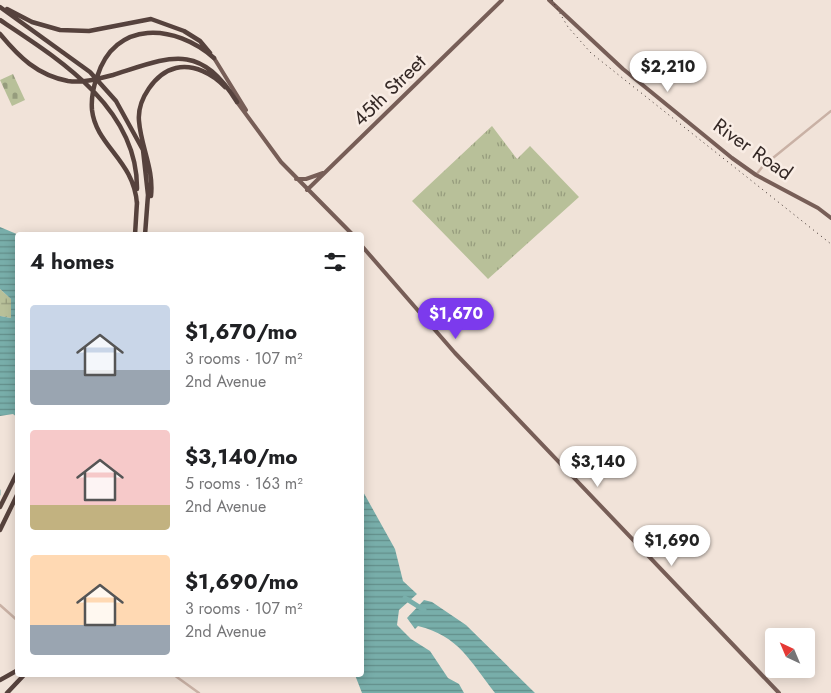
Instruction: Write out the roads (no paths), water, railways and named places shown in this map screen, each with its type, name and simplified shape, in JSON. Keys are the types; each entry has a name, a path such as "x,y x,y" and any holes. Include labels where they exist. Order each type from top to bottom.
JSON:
{"highway":[{"path":"0,6 32,22 60,30 90,31 151,19 184,31 200,41 214,58"},
{"path":"0,6 90,72 116,101 143,150 148,195 145,232"},
{"path":"0,20 50,54 87,85 100,98 113,116 130,149 136,168 135,232"},
{"path":"137,204 135,188 130,173 102,135 92,113 92,93 102,62 112,49 125,40 159,33 183,38 200,47 214,58"},
{"path":"0,34 21,58 38,70 57,78 76,81 108,76 162,59 185,59 217,74 237,102"},
{"path":"145,232 151,191 150,165 139,119 149,89 169,71 180,68 196,69 215,78 237,102"},
{"path":"0,507 15,477"},
{"path":"0,530 15,499"},
{"path":"0,680 15,672"},
{"path":"7,693 22,677"}],"main road":[{"name":"45th Street","path":"307,190 503,0"},
{"name":"River Road","path":"549,0 623,69 732,158 756,175 818,208 831,218"},
{"path":"214,58 250,119"},
{"path":"237,102 281,162 350,232"},
{"path":"301,183 324,173"},
{"path":"296,178 319,175"},
{"path":"364,248 455,353 778,693"}],"street":[{"path":"756,175 763,166 831,111"},
{"path":"0,606 15,618"},
{"path":"177,677 199,693"}],"water":[{"path":"0,227 15,233 15,416 13,414 0,416 0,316 11,318 11,299 0,289"},
{"path":"364,493 395,549 403,581 417,594 399,610 397,625 411,639 430,651 448,678 459,684 464,693 362,693 356,677 364,677"},
{"path":"424,600 432,602 466,625 535,693 495,693 470,660 454,643 432,630 418,626 415,629 407,618"}],"waterway":[{"path":"0,490 0,495"},
{"path":"405,598 424,610"}],"railway":[{"path":"552,0 568,27 591,53 831,244"}]}
